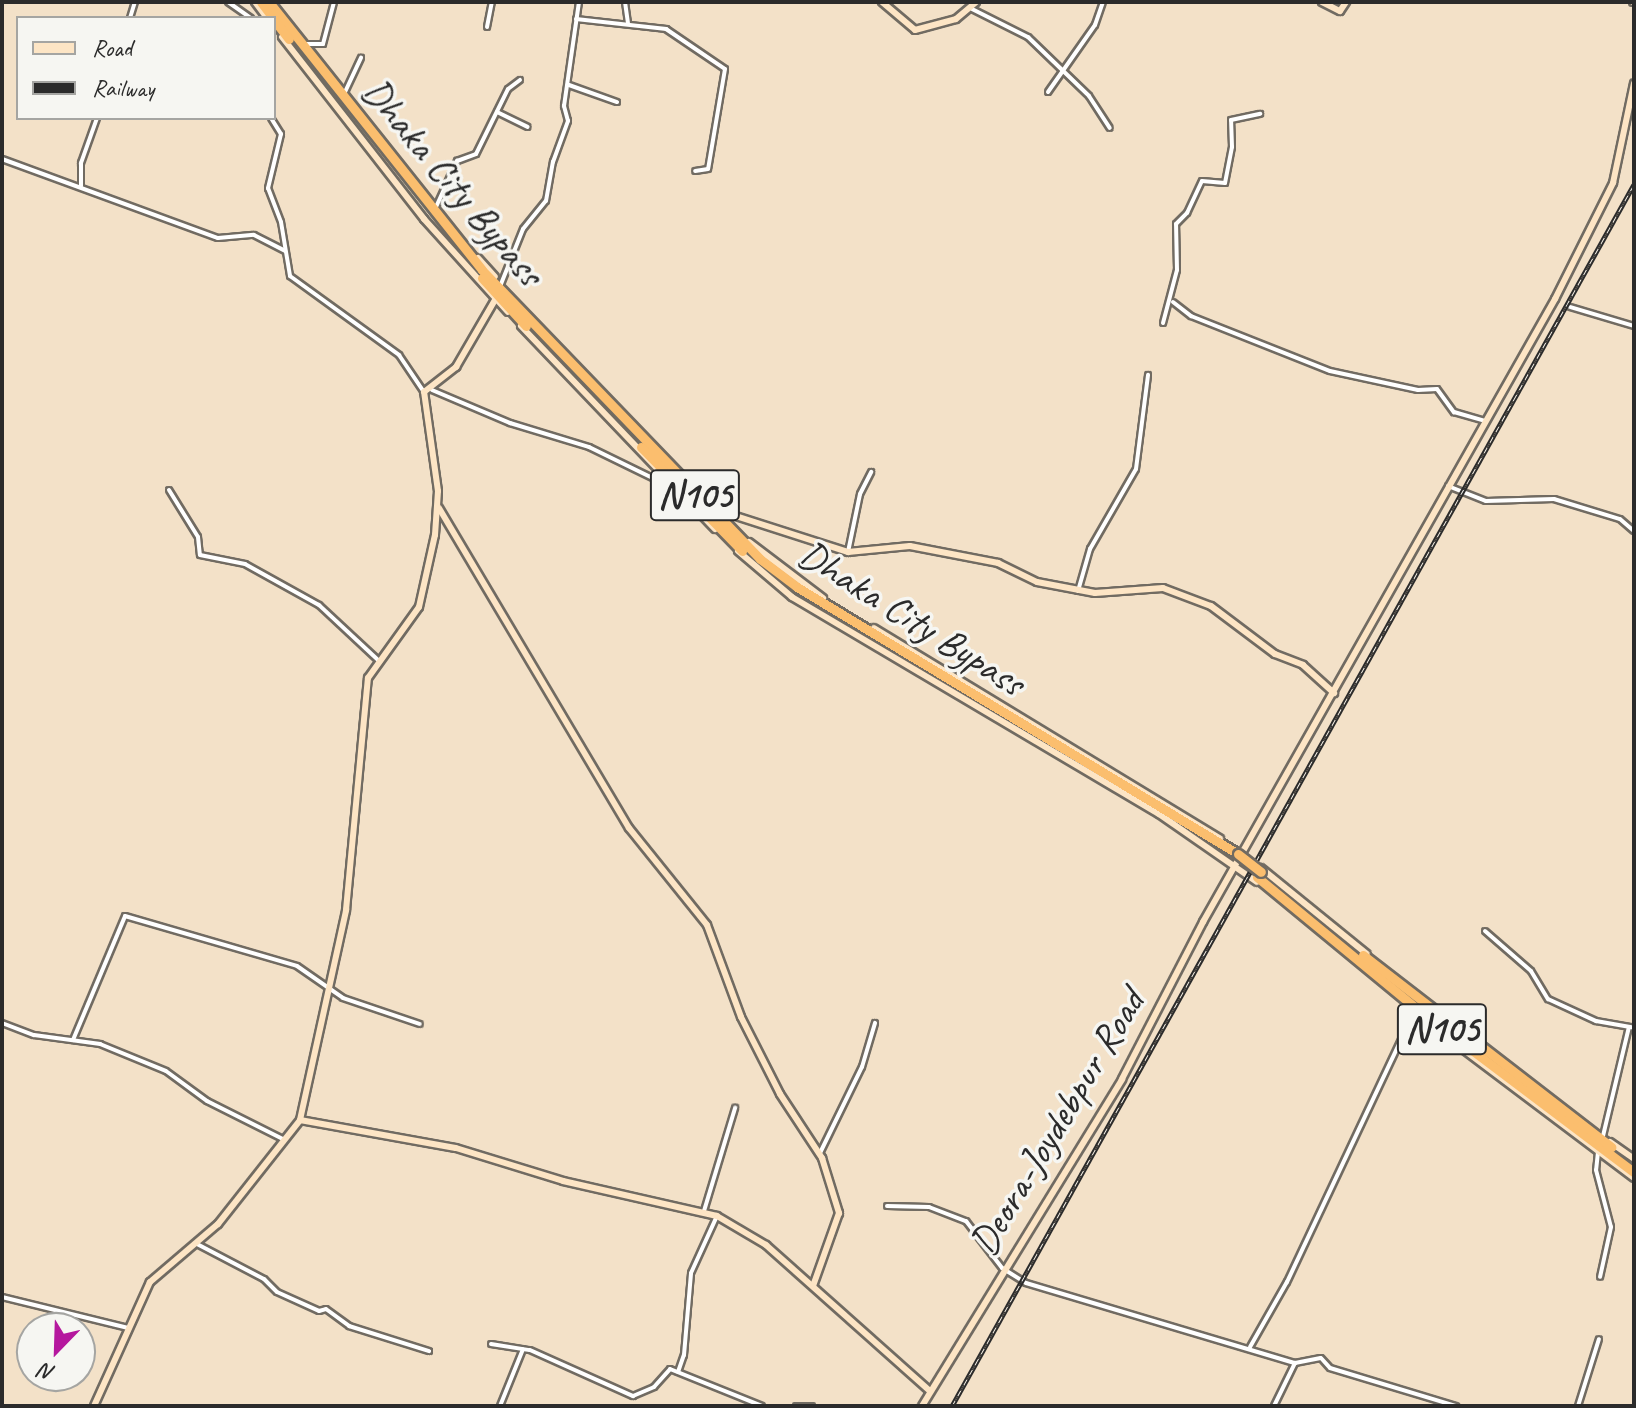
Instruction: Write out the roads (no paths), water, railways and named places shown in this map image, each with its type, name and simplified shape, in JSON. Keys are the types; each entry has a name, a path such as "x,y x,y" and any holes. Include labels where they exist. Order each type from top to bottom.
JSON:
{"highway":[{"name":"Dhaka City Bypass","path":"272,2 482,270 760,559 823,603 1238,858"},
{"name":"Dhaka City Bypass","path":"276,25 477,273 729,539 794,592 1238,858 1465,1037 1634,1162"},
{"name":"Dhaka City Bypass","path":"1259,874 1416,1008 1634,1175"}],"street":[{"path":"228,2 248,16"},
{"path":"272,2 435,210 501,284 717,510 799,582 1123,776 1238,858 1634,1162"},
{"path":"307,44 323,44 334,2"},
{"path":"487,27 492,2"},
{"path":"501,284 523,229 546,201 553,162 568,121 564,106 579,2"},
{"path":"625,2 628,23"},
{"path":"882,2 915,30 974,6 1028,37 1089,96 1110,128"},
{"path":"1048,92 1095,25 1103,2"},
{"path":"1322,2 1340,11 1346,2"},
{"path":"576,19 628,23 681,35 725,69 708,169 695,171"},
{"path":"276,30 424,219 495,300 675,489 792,597 1238,858 1414,1012 1598,1152 1634,1175"},
{"path":"345,92 361,57"},
{"path":"435,210 457,161 476,154 508,89 520,80"},
{"name":"Deora-Joydebpur Road","path":"922,1406 1002,1268 1048,1204 1115,1092 1238,858 1334,693 1608,196 1623,151 1634,83"},
{"path":"569,85 617,102"},
{"path":"497,112 528,127"},
{"path":"1163,323 1173,302 1176,224 1202,181 1225,183 1232,147 1231,120 1260,114"},
{"path":"81,186 81,163 96,120"},
{"path":"272,120 281,134 266,178 292,278 399,355 428,391 510,423 589,447 675,489"},
{"path":"2,159 218,238 254,235 285,251"},
{"path":"428,391 466,353 495,300"},
{"path":"1173,302 1191,316 1330,371 1418,390 1437,389 1454,412 1486,421"},
{"path":"1570,307 1634,326"},
{"path":"1078,591 1090,549 1136,469 1148,375"},
{"path":"94,1406 155,1274 197,1244 287,1141 300,1120 346,910 368,678 419,607 439,508 428,391"},
{"path":"848,552 860,494 871,472"},
{"path":"1448,486 1486,501 1554,499 1620,519 1634,531"},
{"path":"169,490 198,537 200,555 245,564 319,605 379,661"},
{"path":"439,508 629,828 704,921 741,1017 780,1094 820,1153 839,1213 813,1286"},
{"path":"717,510 848,552 910,546 998,563 1037,582 1078,591 1159,587 1211,606 1275,654 1303,665 1334,693"},
{"path":"73,1040 125,916 297,966 354,1002 420,1024"},
{"path":"1485,931 1531,971 1548,999 1596,1021 1632,1027 1603,1136"},
{"path":"1250,1347 1382,1088 1414,1012"},
{"path":"2,1023 34,1035 73,1040 166,1071 207,1101 287,1141"},
{"path":"820,1153 862,1067 875,1023"},
{"path":"704,1211 735,1108"},
{"path":"300,1120 456,1148 563,1181 717,1216 750,1233 929,1390"},
{"path":"1598,1152 1596,1170 1611,1227 1600,1277"},
{"path":"887,1206 929,1207 966,1221 1002,1268 1071,1298 1250,1347 1295,1363 1321,1358 1330,1368 1456,1406"},
{"path":"678,1372 684,1355 691,1273 717,1216"},
{"path":"197,1244 264,1279 277,1292 319,1311 326,1309 349,1326 429,1351"},
{"path":"2,1297 130,1328"},
{"path":"1578,1406 1599,1339"},
{"path":"491,1344 524,1349 635,1397 654,1387 668,1370 762,1406"},
{"path":"500,1406 524,1349"},
{"path":"1274,1406 1295,1363"},
{"path":"796,1406 812,1406"}],"railway":[{"path":"952,1406 1634,184"}]}
